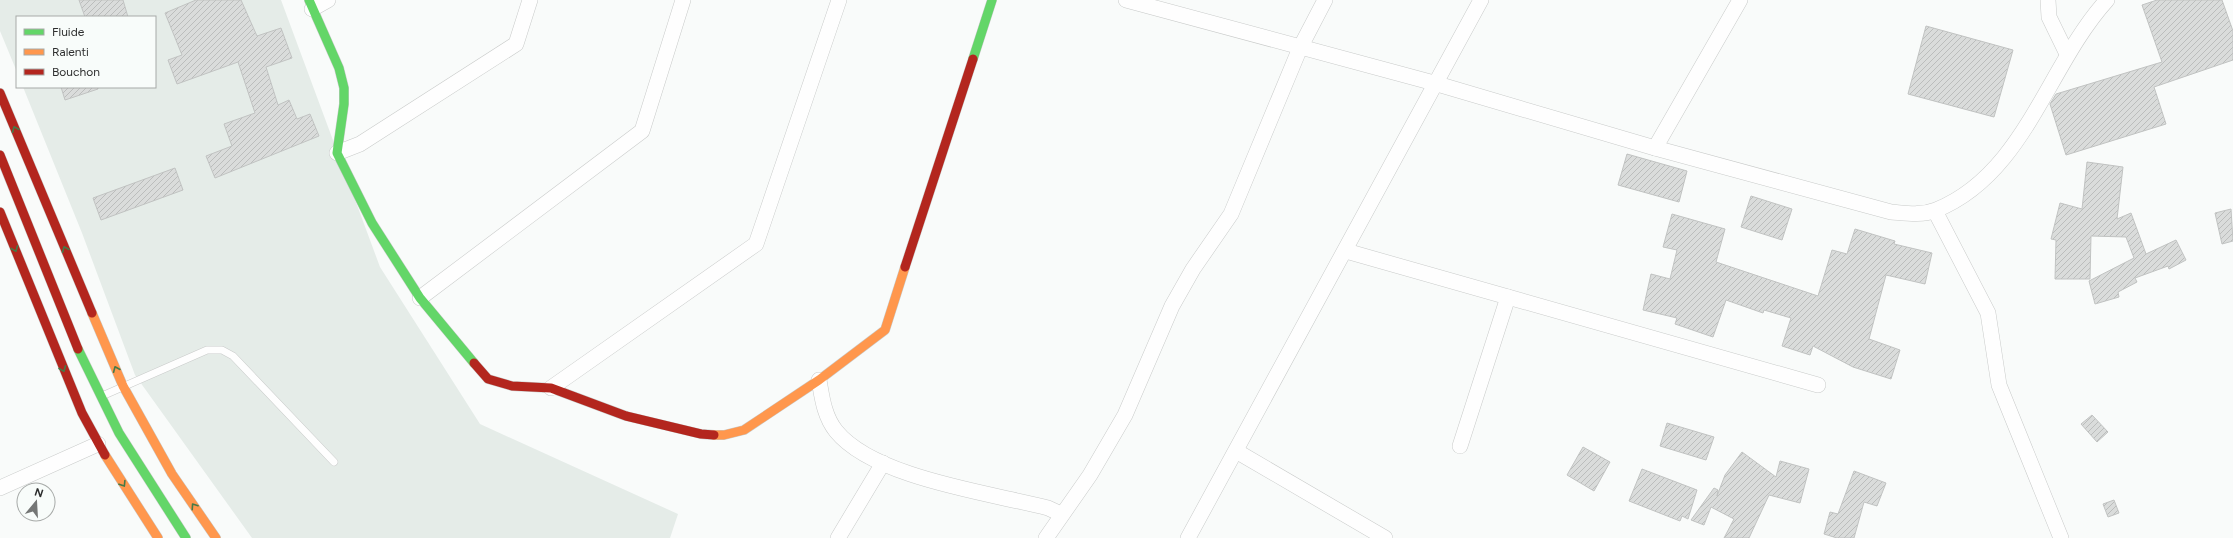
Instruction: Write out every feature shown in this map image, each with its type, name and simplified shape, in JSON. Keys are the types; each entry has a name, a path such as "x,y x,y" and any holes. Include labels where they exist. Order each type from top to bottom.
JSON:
{"main road":[{"path":"310,4 340,68 344,88 344,104 337,153 372,223 420,298 488,379 512,386 551,388 626,416 701,434 724,435 744,430 820,380 885,330 992,0"},
{"path":"0,93 123,386 172,474 216,538"},
{"path":"0,155 79,352 100,397 144,476 186,538"},
{"path":"0,212 68,382 98,444 158,538"}],"street":[{"path":"310,4 328,0"},
{"path":"337,153 360,144 516,44 530,0"},
{"path":"420,298 642,131 683,0"},
{"path":"551,388 631,334 756,244 839,0"},
{"path":"1126,0 1434,83 1655,148 1891,212 1914,214 1935,211 1974,188 2010,151 2067,54 2107,0"},
{"path":"1046,538 1061,514 1090,475 1125,415 1172,306 1193,269 1231,214 1300,48 1325,0"},
{"path":"1188,538 1346,251 1434,83 1481,0"},
{"path":"1655,148 1740,0"},
{"path":"2048,0 2049,17 2067,54"},
{"path":"1935,211 1988,314 1999,385 2061,538"},
{"path":"1346,251 1818,385"},
{"path":"1460,446 1508,297"},
{"path":"820,380 823,406 836,431 858,451 908,474 1048,508 1061,514"},
{"path":"0,488 98,444"},
{"path":"1236,451 1385,538"},
{"path":"838,538 883,463"}],"lane":[{"path":"100,397 207,350 222,350 233,356 334,462"}],"shaded area":[{"path":"0,0 281,0 380,267 480,424 678,514 670,538 252,538 135,375 82,233 23,88 156,88 156,16 16,16 16,70 0,31"}],"building":[{"path":"79,0 123,0 128,16 85,16"},
{"path":"196,0 241,0 257,36 281,28 292,58 266,67 278,105 289,100 297,119 310,114 319,136 215,178 206,156 232,146 224,124 255,113 238,62 177,84 168,60 182,55 165,13"},
{"path":"2157,0 2222,0 2233,31 2233,60 2154,87 2166,124 2066,155 2050,104 2056,94 2162,62 2142,5"},
{"path":"1926,26 2013,50 1994,117 1908,94"},
{"path":"61,88 98,88 98,89 65,100"},
{"path":"1627,154 1687,171 1679,202 1618,185"},
{"path":"2087,162 2123,167 2117,219 2131,213 2146,254 2176,240 2186,260 2169,269 2168,266 2135,278 2137,282 2118,292 2119,297 2095,304 2089,281 2134,258 2126,237 2091,236 2090,279 2055,279 2056,240 2051,239 2060,203 2082,209"},
{"path":"175,168 183,190 101,220 93,198"},
{"path":"1751,196 1792,209 1782,240 1741,227"},
{"path":"2231,209 2233,241 2222,244 2215,213"},
{"path":"1672,214 1725,229 1716,262 1818,296 1832,250 1847,254 1855,229 1895,241 1894,244 1932,253 1925,284 1886,275 1869,339 1900,350 1891,379 1853,367 1813,346 1810,355 1782,346 1791,318 1764,310 1763,313 1726,300 1713,337 1675,324 1677,318 1643,310 1651,274 1670,279 1677,250 1663,247"},
{"path":"2092,415 2108,432 2097,442 2081,424"},
{"path":"1667,423 1714,437 1706,460 1660,446"},
{"path":"1583,447 1610,462 1594,491 1567,475"},
{"path":"1742,452 1776,477 1780,461 1809,469 1800,503 1769,495 1749,538 1724,538 1734,519 1711,507 1704,525 1691,520 1714,488 1718,490 1717,496 1725,475"},
{"path":"1642,469 1697,490 1688,519 1682,516 1680,521 1629,501"},
{"path":"1854,471 1886,483 1877,506 1864,502 1854,538 1837,538 1824,534 1830,512 1838,514"},
{"path":"2114,500 2119,513 2108,517 2103,504"}],"traffic: fast":[{"path":"309,0 339,68 344,88 344,104 337,153 372,223 420,298 474,363"},
{"path":"973,59 992,0"},
{"path":"78,349 119,433 186,538"}],"traffic: slow":[{"path":"714,435 724,435 744,430 819,380 885,330 905,267"},
{"path":"92,313 123,386 172,474 216,538"},
{"path":"105,455 158,538"}],"traffic: jam":[{"path":"905,267 973,59"},
{"path":"0,93 92,313"},
{"path":"0,155 78,349"},
{"path":"0,212 82,413 105,455"},
{"path":"474,363 488,379 512,386 551,388 626,416 701,434 714,435"}]}
